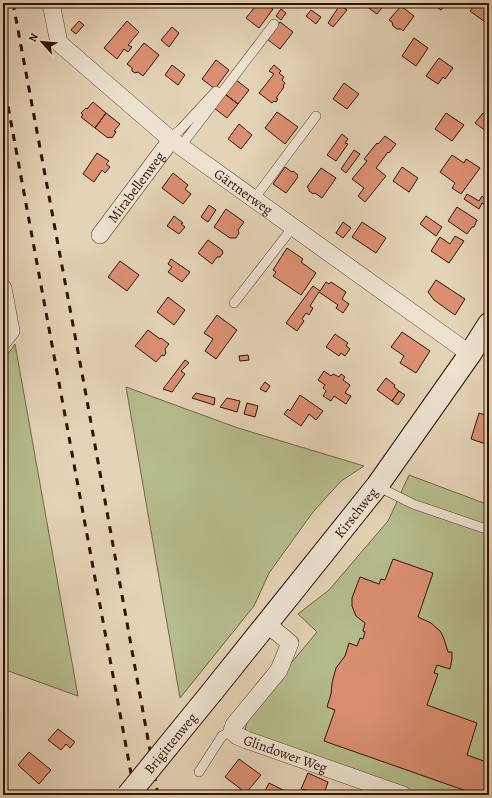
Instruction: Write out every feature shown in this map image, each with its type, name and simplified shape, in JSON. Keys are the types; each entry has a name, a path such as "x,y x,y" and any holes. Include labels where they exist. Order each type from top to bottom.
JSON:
{"street":[{"name":"Gärtnerweg","path":"51,3 59,43 174,141 470,354"},
{"name":"Mirabellenweg","path":"100,235 174,141"},
{"path":"3,288 11,331 4,341"},
{"name":"Kirschweg","path":"212,692 377,486 470,354 489,324"},
{"name":"Glindower Weg","path":"267,624 290,643 279,670 234,725 232,731 237,736 247,740 403,795"},
{"name":"Brigittenweg","path":"128,795 212,692"}],"lane":[{"path":"174,141 274,24"},
{"path":"174,141 180,130 212,96 265,28"},
{"path":"254,199 316,116"},
{"path":"234,303 293,227"},
{"path":"377,486 414,504 489,530"},
{"path":"199,772 222,736 232,731"}],"green space":[{"path":"15,344 78,696 3,669 3,361"},
{"path":"126,387 238,428 364,466 341,481 313,512 269,573 254,606 180,698"},
{"path":"409,475 489,505 489,795 418,795 403,793 255,738 245,729 251,711 317,632 298,614 329,590 388,521"}],"building":[{"path":"105,3 114,3 110,7"},
{"path":"258,3 265,3 273,9 259,28 246,18"},
{"path":"386,3 377,14 363,4"},
{"path":"437,3 447,3 441,10 435,6"},
{"path":"476,3 489,3 489,25 470,11"},
{"path":"340,5 347,10 333,27 328,23"},
{"path":"401,6 414,16 403,31 393,26 392,22 389,20"},
{"path":"281,9 286,13 281,20 276,16"},
{"path":"311,10 321,17 316,24 306,16"},
{"path":"79,21 84,25 76,34 71,30"},
{"path":"127,21 139,32 128,45 132,47 128,52 124,49 117,59 104,48"},
{"path":"280,22 293,32 280,49 267,39"},
{"path":"172,27 179,33 169,47 161,40"},
{"path":"414,38 428,48 416,66 402,56"},
{"path":"144,43 159,55 143,76 138,72 135,73 132,71 132,68 127,64"},
{"path":"439,58 453,68 445,79 443,77 438,84 426,76"},
{"path":"216,60 229,70 215,89 202,79"},
{"path":"172,65 185,75 178,85 165,75"},
{"path":"274,65 281,71 279,73 284,77 282,80 285,83 283,86 284,87 276,98 278,99 276,102 274,101 272,103 259,93 274,74 269,71"},
{"path":"236,80 249,90 238,104 225,94"},
{"path":"344,83 359,94 347,109 333,99"},
{"path":"225,94 238,104 227,118 214,108"},
{"path":"93,102 106,113 95,128 81,117 83,115 81,113"},
{"path":"277,112 298,127 285,144 265,128"},
{"path":"106,113 120,124 114,131 116,132 112,138 108,138 95,128"},
{"path":"446,113 464,125 452,141 435,129"},
{"path":"483,113 489,117 489,133 475,123"},
{"path":"239,124 252,135 241,149 228,139"},
{"path":"342,134 348,139 345,143 348,144 336,161 327,155"},
{"path":"385,136 396,144 376,168 386,176 365,202 358,196 364,188 352,179 367,161 364,159"},
{"path":"354,150 360,154 346,173 341,169"},
{"path":"97,153 109,161 106,164 110,167 105,173 102,170 94,182 83,174"},
{"path":"452,155 464,163 466,159 480,168 461,194 452,188 455,183 440,172"},
{"path":"285,167 298,175 286,193 273,184"},
{"path":"402,167 418,178 409,192 393,181"},
{"path":"321,168 336,178 322,198 315,193 313,194 307,187"},
{"path":"173,173 188,185 185,189 191,194 183,204 162,188"},
{"path":"489,193 489,208 482,203 479,209 464,199 467,194 479,201 482,196 485,199"},
{"path":"209,205 216,210 208,222 201,217"},
{"path":"457,207 477,220 474,227 472,227 467,234 448,221"},
{"path":"226,209 244,222 238,230 239,233 236,238 230,238 214,227"},
{"path":"174,216 183,223 181,224 185,227 179,234 167,226"},
{"path":"426,216 442,227 436,236 420,224"},
{"path":"343,222 351,228 343,238 336,233"},
{"path":"362,222 386,238 376,253 352,237"},
{"path":"455,236 464,241 449,263 431,251 440,237 450,244"},
{"path":"208,240 222,250 223,253 220,257 217,257 212,264 198,253"},
{"path":"287,248 303,259 301,262 316,273 301,295 273,276 276,272 273,270"},
{"path":"171,259 190,272 182,282 168,272 172,267 168,264"},
{"path":"120,261 139,275 127,291 108,277"},
{"path":"436,280 465,299 455,315 434,300 428,292"},
{"path":"326,282 329,284 331,282 346,292 342,299 349,304 343,313 336,308 338,305 319,292 310,306 313,308 309,315 306,313 302,319 304,321 297,331 286,323 313,286 320,291"},
{"path":"168,297 185,310 174,325 157,312"},
{"path":"217,315 237,330 216,359 205,351 213,339 204,333"},
{"path":"148,330 169,344 165,349 166,353 164,356 162,355 156,362 135,346"},
{"path":"402,332 430,351 416,373 400,363 404,356 391,347"},
{"path":"335,334 348,343 346,346 350,349 345,356 341,353 339,356 326,347"},
{"path":"248,355 249,360 240,361 239,356"},
{"path":"185,360 189,363 181,371 185,374 172,392 163,389"},
{"path":"324,371 331,376 333,374 339,377 341,374 345,377 343,380 350,385 345,393 351,396 346,404 334,396 331,401 323,396 326,391 323,388 325,385 318,380"},
{"path":"386,378 395,385 394,387 399,391 392,401 377,390"},
{"path":"265,382 270,386 266,392 260,389"},
{"path":"399,391 405,395 398,405 392,401"},
{"path":"196,393 215,398 214,405 192,398"},
{"path":"300,395 323,411 316,420 309,414 301,426 284,414 288,409 290,411"},
{"path":"227,398 240,401 237,412 220,407"},
{"path":"247,403 258,406 255,417 244,414"},
{"path":"479,413 489,416 489,445 471,439"},
{"path":"393,559 433,573 418,617 431,623 441,632 448,652 452,652 452,659 450,669 437,665 434,673 438,674 427,705 477,723 467,755 489,763 489,795 478,795 324,741 335,710 327,707 336,668 345,656 349,643 357,646 360,638 363,639 365,632 363,631 365,623 356,616 352,606 352,598 360,577 379,584 381,579 385,580"},
{"path":"58,729 75,742 70,748 66,744 61,750 48,740"},
{"path":"29,752 51,770 39,784 18,765"},
{"path":"239,759 261,775 246,793 225,777"},
{"path":"308,773 328,782 324,794 301,789"},
{"path":"269,783 289,793 287,795 263,795"}],"railway":[{"path":"13,3 84,384 158,795"},
{"path":"3,79 135,795"}]}
